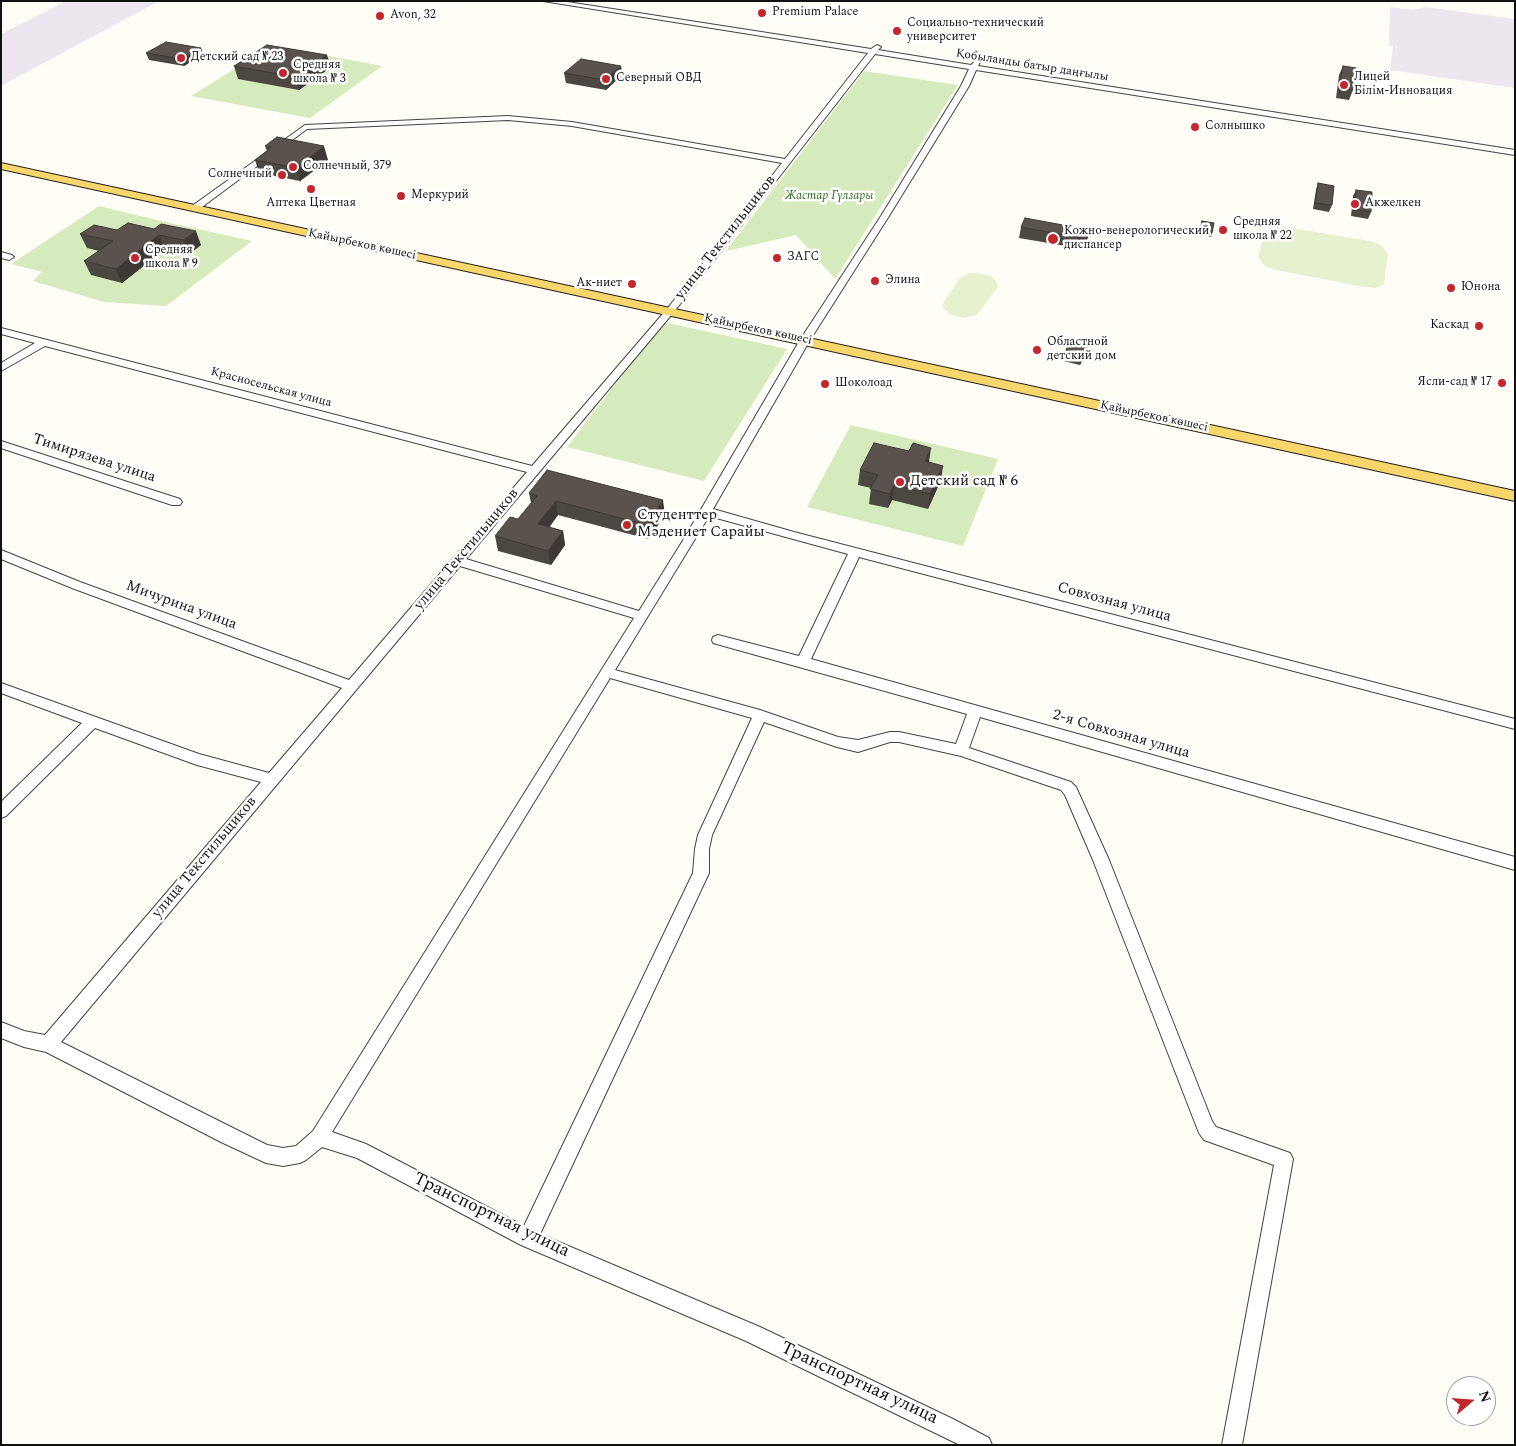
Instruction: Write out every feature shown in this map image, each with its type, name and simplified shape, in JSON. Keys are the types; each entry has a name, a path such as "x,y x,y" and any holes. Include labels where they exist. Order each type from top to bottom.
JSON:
{"main road":[{"name":"Қайырбеков көшесі","path":"1,166 1515,496"}],"street":[{"name":"Қобыланды батыр даңғылы","path":"546,1 603,5"},
{"name":"Қобыланды батыр даңғылы","path":"581,1 1515,153"},
{"name":"улица Текстильщиков","path":"48,1044 670,311 874,49"},
{"name":"Қобыланды батыр даңғылы","path":"975,65 1507,143"},
{"path":"1,1030 24,1039 48,1044 266,1154 283,1157 300,1154 319,1137 706,511 806,340 885,216 975,65"},
{"path":"194,208 305,127 508,118 572,124 785,162"},
{"name":"Красносельская улица","path":"1,330 535,470"},
{"path":"1,368 44,342"},
{"name":"Тимирязева улица","path":"1,444 176,502"},
{"name":"Совхозная улица","path":"706,511 855,552 1515,724"},
{"path":"803,662 855,552"},
{"name":"Мичурина улица","path":"1,554 76,585 351,686"},
{"path":"457,561 641,616"},
{"name":"2-я Совхозная улица","path":"718,640 803,662 1515,864"},
{"path":"606,672 760,715 836,742 858,746 890,737 899,737 961,751 1066,786 1071,791 1101,860 1205,1127 1210,1134 1284,1159 1232,1445"},
{"path":"1,688 197,759 271,779"},
{"path":"961,751 975,711"},
{"path":"528,1238 701,874 702,849 705,835 760,715"},
{"path":"1,812 94,721"},
{"name":"Транспортная улица","path":"319,1137 360,1150 528,1238 754,1334 982,1445"}],"shaded area":[{"path":"66,1 159,1 1,86 1,34"},
{"path":"1390,7 1413,10 1426,7 1515,19 1515,88 1390,70 1393,46 1389,46"}],"green space":[{"path":"286,48 382,66 310,118 191,96 263,51"},
{"name":"Жастар Гүлзары","path":"864,71 958,85 835,279 796,235 726,251"},
{"path":"99,206 252,241 166,306 104,302 33,281 42,272 11,264"},
{"path":"1274,225 1370,241 1381,245 1388,254 1384,284 1376,288 1364,287 1276,270 1265,266 1258,257 1265,231"},
{"path":"970,273 991,276 998,284 997,288 977,315 963,318 949,314 942,306 944,302 960,278"},
{"path":"663,322 787,349 704,481 567,447"},
{"path":"851,425 998,459 963,546 807,507"}],"building":[{"path":"166,42 201,48 182,59 146,53"},
{"path":"267,45 327,55 295,77 234,66"},
{"path":"581,59 621,66 605,80 564,73"},
{"path":"1343,66 1356,68 1353,90 1339,88"},
{"path":"277,137 324,146 296,168 255,160 272,147 265,146"},
{"path":"1318,183 1334,186 1332,205 1315,203"},
{"path":"1356,190 1372,192 1371,212 1354,209"},
{"path":"1025,218 1090,230 1086,239 1021,227"},
{"path":"1202,221 1214,223 1212,233 1200,231"},
{"path":"128,223 154,229 161,224 196,231 183,240 159,235 116,269 84,261 113,241 80,234 94,225 117,230"},
{"path":"1071,340 1088,344 1082,355 1066,350"},
{"path":"874,443 909,451 913,443 931,448 925,461 943,466 930,494 894,485 890,494 870,489 878,475 860,470"},
{"path":"547,470 663,500 647,525 556,501 538,524 563,531 548,551 495,536 510,517 518,519 537,496 529,493"}],"place":[{"name":"Premium Palace","path":"762,13"},
{"name":"Avon, 32","path":"380,16"},
{"name":"Социально-технический университет","path":"897,31"},
{"name":"Детский сад № 23","path":"181,58"},
{"name":"Средняя школа № 3","path":"283,73"},
{"name":"Северный ОВД","path":"606,79"},
{"name":"Лицей Білім-Инновация","path":"1344,85"},
{"name":"Солнышко","path":"1195,127"},
{"name":"Солнечный, 379","path":"293,167"},
{"name":"Солнечный","path":"282,175"},
{"name":"Аптека Цветная","path":"311,189"},
{"name":"Меркурий","path":"401,196"},
{"name":"Акжелкен","path":"1355,204"},
{"name":"Средняя школа № 22","path":"1223,230"},
{"name":"Кожно-венерологический диспансер","path":"1053,239"},
{"name":"Средняя школа № 9","path":"135,258"},
{"name":"ЗАГС","path":"777,258"},
{"name":"Элина","path":"875,281"},
{"name":"Ак-ниет","path":"632,284"},
{"name":"Юнона","path":"1451,288"},
{"name":"Каскад","path":"1479,326"},
{"name":"Областной детский дом","path":"1037,350"},
{"name":"Ясли-сад № 17","path":"1502,383"},
{"name":"Шоколоад","path":"825,384"},
{"name":"Детский сад № 6","path":"900,482"},
{"name":"Студенттер Мәдениет Сарайы","path":"627,525"}]}
